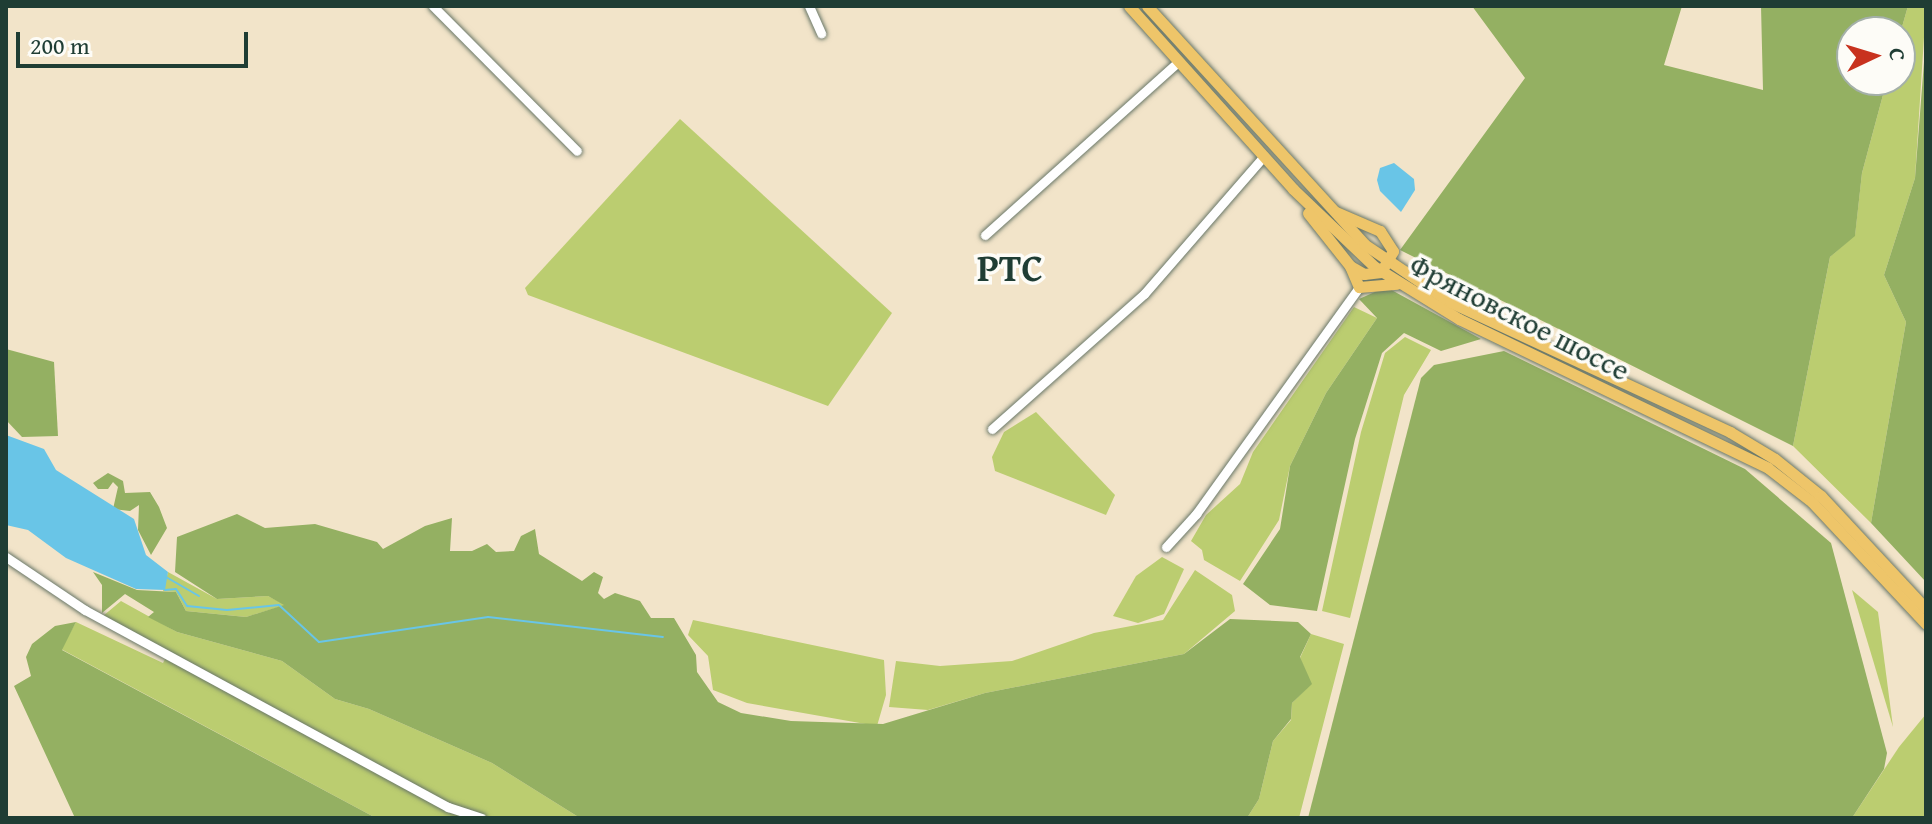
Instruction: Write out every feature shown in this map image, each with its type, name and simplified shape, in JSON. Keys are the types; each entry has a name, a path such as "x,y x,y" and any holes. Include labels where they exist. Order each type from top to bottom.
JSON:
{"main road":[{"name":"Фряновское шоссе","path":"1129,6 1293,189 1386,268 1450,302 1730,432 1775,459 1821,496 1926,609"},
{"name":"Фряновское шоссе","path":"1147,6 1403,286 1495,338 1768,468 1812,502 1926,624"},
{"path":"1293,189 1350,266 1359,287"},
{"path":"1333,210 1385,236 1393,251 1386,268 1359,287"},
{"path":"1350,266 1364,274 1386,268"},
{"path":"1359,287 1384,282 1403,286"}],"street":[{"path":"433,6 577,151"},
{"path":"809,6 821,33"},
{"path":"985,235 1178,62"},
{"path":"992,429 1144,294 1264,156"},
{"path":"1166,547 1196,514 1359,287"},
{"path":"6,557 85,610 448,807 481,818"}],"green space":[{"path":"1472,6 1682,6 1664,65 1763,90 1761,6 1908,6 1905,16 1836,16 1836,96 1883,96 1862,173 1855,236 1830,257 1793,446 1400,250 1525,78"},
{"path":"1908,6 1926,6 1915,178 1884,275 1906,322 1871,523 1793,446 1830,257 1855,235 1862,173 1883,96 1916,96 1916,16 1905,16"},
{"path":"1926,36 1926,582 1871,523 1906,322 1884,275 1915,178"},
{"path":"680,119 892,313 828,406 528,295 525,288"},
{"path":"1386,287 1481,339 1441,351 1404,333 1382,353 1355,439 1317,611 1270,605 1243,584 1280,529 1290,466 1326,393 1377,318 1359,299"},
{"path":"1354,307 1377,318 1326,393 1290,466 1279,520 1240,581 1204,560 1202,550 1191,541 1206,515 1240,484 1253,452"},
{"path":"1405,337 1431,350 1404,395 1350,618 1322,611 1361,432 1385,353"},
{"path":"6,349 54,362 58,436 22,437 6,420"},
{"path":"1504,351 1745,469 1831,543 1887,753 1884,769 1852,818 1308,818 1421,378 1434,365"},
{"path":"1036,412 1115,495 1106,515 995,471 992,457 1004,432"},
{"path":"108,473 123,481 125,493 150,492 159,507 167,528 151,555 138,530 139,505 130,511 113,509 118,487 113,482 108,489 98,489 93,483"},
{"path":"237,514 265,528 315,524 377,542 383,549 425,526 452,518 450,551 472,551 487,544 496,552 514,551 521,536 535,529 539,554 582,581 594,572 603,577 598,593 604,599 615,593 640,601 651,618 674,618 696,655 697,672 718,702 741,713 791,721 883,724 985,693 1184,654 1230,619 1298,622 1311,634 1300,657 1312,684 1292,703 1291,719 1273,741 1259,799 1247,818 580,818 492,763 369,709 335,699 282,661 177,632 148,617 154,612 125,594 102,613 102,585 93,572 137,590 176,592 186,611 246,617 284,605 268,596 217,599 175,572 177,537"},
{"path":"1162,557 1184,569 1164,614 1138,623 1113,616 1136,576"},
{"path":"1195,570 1232,595 1235,611 1184,654 985,693 928,710 889,707 896,661 940,666 1012,661 1094,633 1163,620"},
{"path":"168,572 217,599 268,596 286,605 246,617 186,611 176,592 163,591"},
{"path":"1852,590 1878,612 1893,727"},
{"path":"121,601 177,632 282,661 335,699 369,709 492,763 580,818 376,818 61,649 76,622 163,663 168,653 103,616"},
{"path":"693,620 884,660 886,695 877,726 747,703 713,690 708,656 688,635"},
{"path":"76,622 62,650 376,818 75,818 14,686 31,676 26,657 32,644 55,626"},
{"path":"1311,634 1344,644 1299,818 1247,818 1259,799 1273,741 1291,720 1292,703 1311,684 1300,658"},
{"path":"1926,714 1926,818 1852,818 1899,747"}],"water":[{"path":"1394,163 1414,179 1415,190 1401,212 1380,191 1377,180 1380,168"},
{"path":"6,435 44,449 56,470 134,519 146,555 168,572 165,590 136,589 66,558 28,530 6,525"}],"waterway":[{"path":"166,577 199,596"},
{"path":"165,590 176,589 187,606 227,610 279,605 319,642 488,617 663,637"}],"district":[{"name":"РТС","path":"1010,268"}]}
